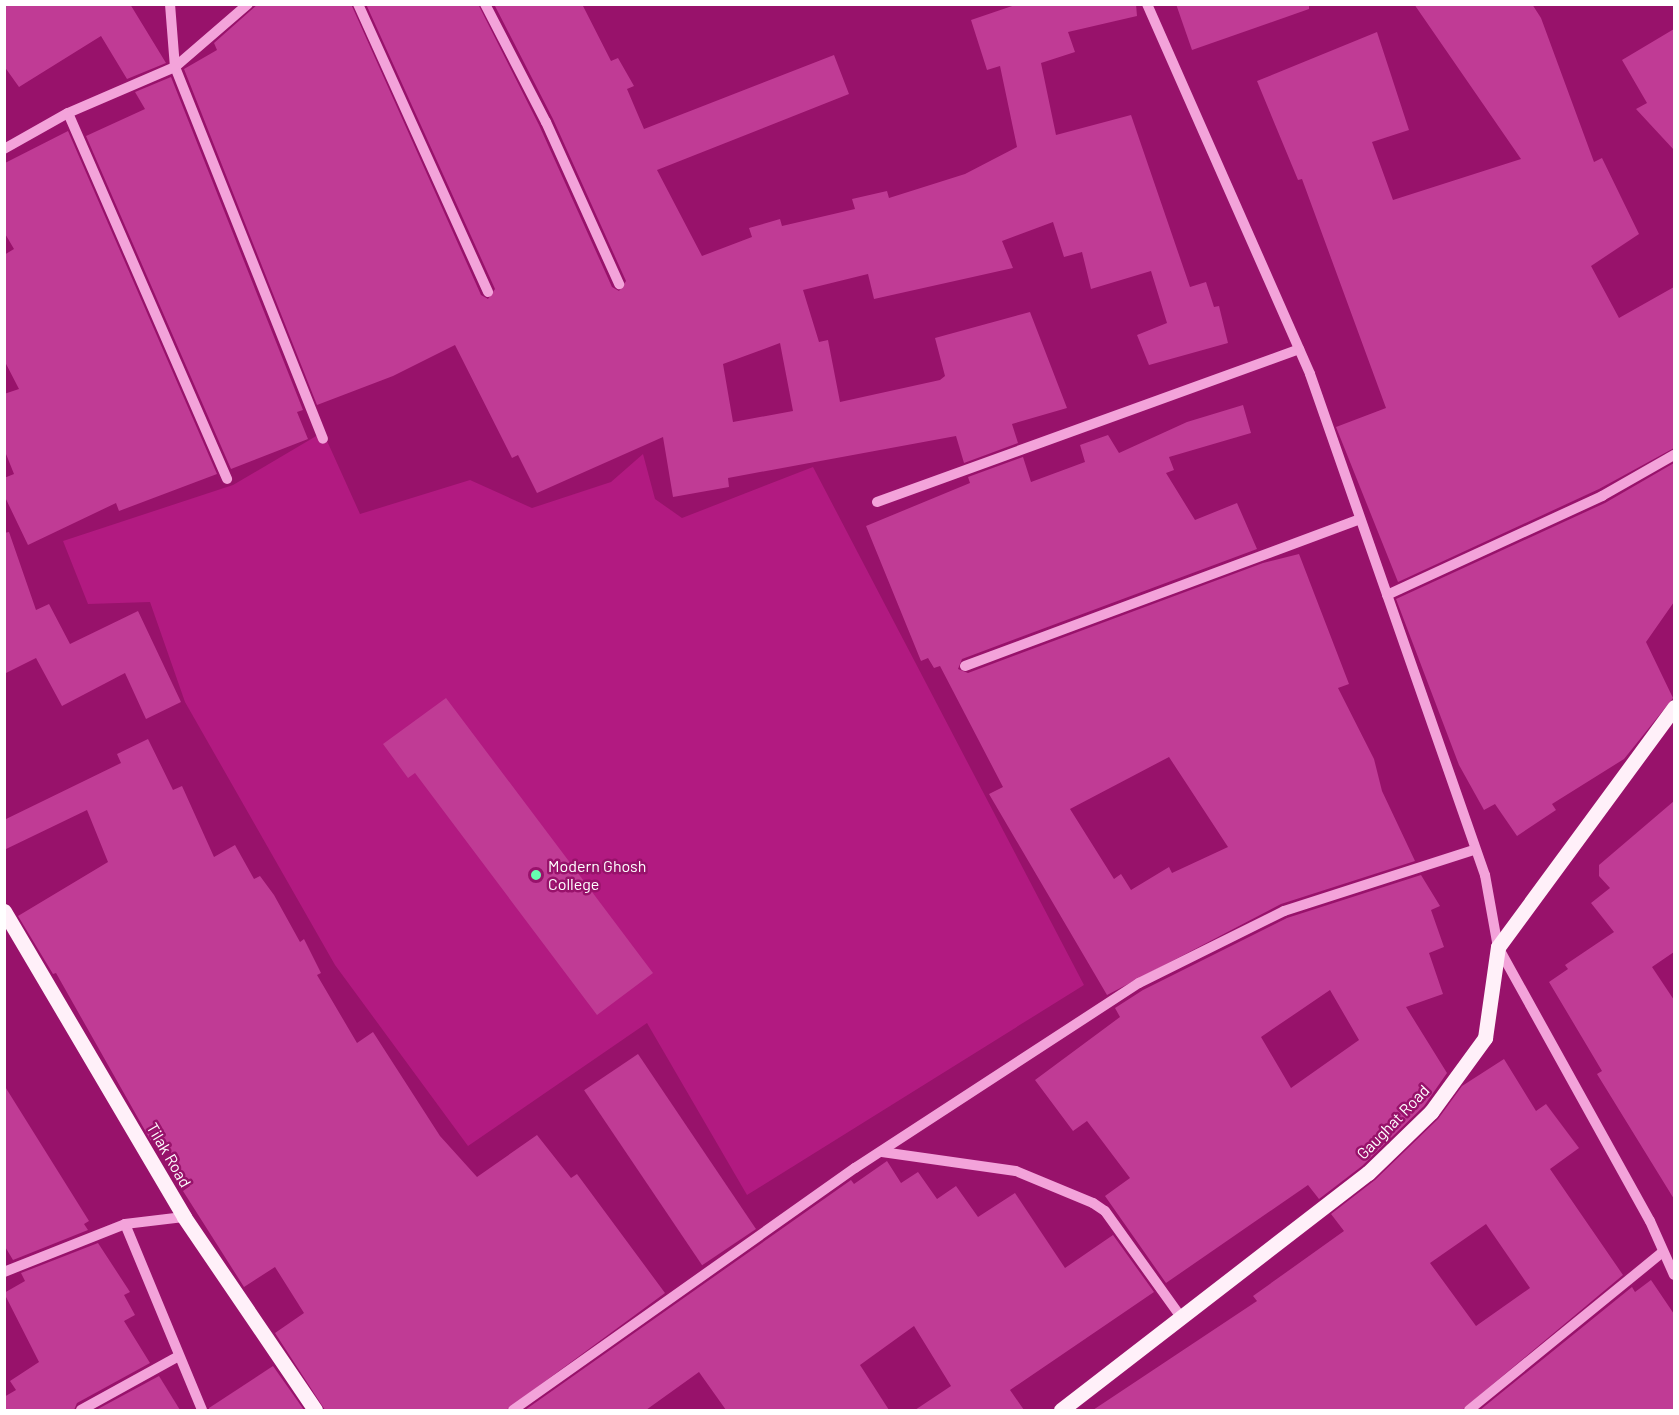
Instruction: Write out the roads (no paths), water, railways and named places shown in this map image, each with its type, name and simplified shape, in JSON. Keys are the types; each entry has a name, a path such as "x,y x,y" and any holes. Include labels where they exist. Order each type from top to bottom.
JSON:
{"main road":[{"name":"Gaughat Road","path":"1061,1410 1368,1173 1431,1112 1485,1038 1498,948 1674,707"},
{"name":"Tilak Road","path":"4,911 184,1217 315,1410"}],"street":[{"path":"170,4 175,67 323,439"},
{"path":"4,149 68,113 175,67 248,4"},
{"path":"358,4 488,292"},
{"path":"484,4 546,122 619,284"},
{"path":"1147,4 1299,349 1387,595 1474,850 1485,874 1498,948 1664,1252 1674,1275"},
{"path":"68,113 227,479"},
{"path":"877,502 1299,349"},
{"path":"1387,595 1602,496 1674,455"},
{"path":"964,666 1360,519"},
{"path":"513,1410 882,1152 1139,983 1284,911 1474,850"},
{"path":"882,1152 1016,1171 1093,1203 1104,1211 1181,1317"},
{"path":"4,1272 125,1224 184,1217"},
{"path":"125,1224 177,1357 202,1410"},
{"path":"1469,1410 1664,1252"},
{"path":"81,1410 177,1357"}],"place":[{"name":"Modern Ghosh College","path":"536,875"}]}
